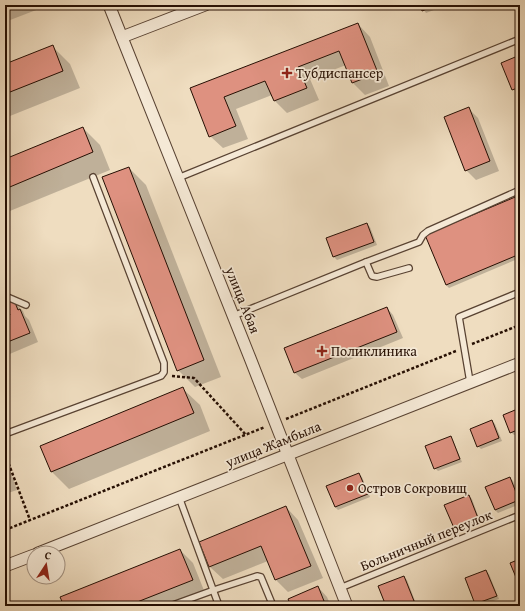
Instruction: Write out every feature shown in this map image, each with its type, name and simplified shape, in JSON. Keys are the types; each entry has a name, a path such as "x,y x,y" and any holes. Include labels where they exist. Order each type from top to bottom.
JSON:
{"street":[{"name":"улица Абая","path":"109,5 347,606"},
{"path":"122,37 205,5"},
{"name":"улица Жамбыла","path":"58,545 520,363"},
{"path":"5,566 26,558"}],"lane":[{"path":"178,178 520,39"},
{"path":"5,434 161,376 164,372 164,363 93,177"},
{"path":"233,316 419,242 423,235 428,231 520,190"},
{"path":"366,262 372,276 377,277 409,268"},
{"path":"470,382 459,316 520,292"},
{"path":"5,296 26,305"},
{"path":"178,497 220,606"},
{"name":"Больничный переулок","path":"340,588 520,515"},
{"path":"170,606 257,576 260,576 273,606"}],"path":[{"path":"161,376 194,378 246,435"},
{"path":"5,454 30,520"}],"building":[{"path":"420,5 437,5 422,11"},
{"path":"358,23 378,73 352,83 339,51 298,67 307,88 274,101 265,81 224,97 236,126 209,137 190,88"},
{"path":"53,45 63,71 5,94 5,64"},
{"path":"520,55 520,87 512,90 501,63"},
{"path":"469,107 490,161 465,171 444,117"},
{"path":"83,127 93,152 5,189 5,159"},
{"path":"129,167 204,360 177,371 102,177"},
{"path":"520,195 520,254 446,285 425,235"},
{"path":"367,223 374,242 333,257 326,238"},
{"path":"14,300 18,310 20,309 30,333 5,343 5,317 10,315 5,304"},
{"path":"387,307 397,332 294,373 284,348"},
{"path":"183,387 194,413 51,472 40,446"},
{"path":"520,408 520,429 510,433 503,415"},
{"path":"492,420 499,438 477,447 470,429"},
{"path":"451,436 460,459 434,469 425,446"},
{"path":"359,473 368,494 335,507 326,486"},
{"path":"510,477 519,500 495,510 485,487"},
{"path":"469,495 478,518 454,528 444,505"},
{"path":"286,506 311,566 275,580 261,546 209,567 199,542"},
{"path":"180,549 193,580 127,606 64,606 60,597"},
{"path":"520,559 520,587 510,563"},
{"path":"486,570 497,596 475,604 465,578"},
{"path":"404,576 416,606 386,606 378,586"},
{"path":"318,586 326,606 291,606 288,599"}],"place":[{"name":"Тубдиспансер","path":"287,73"},
{"name":"Поликлиника","path":"322,351"},
{"name":"Остров Сокровищ","path":"350,488"}]}
